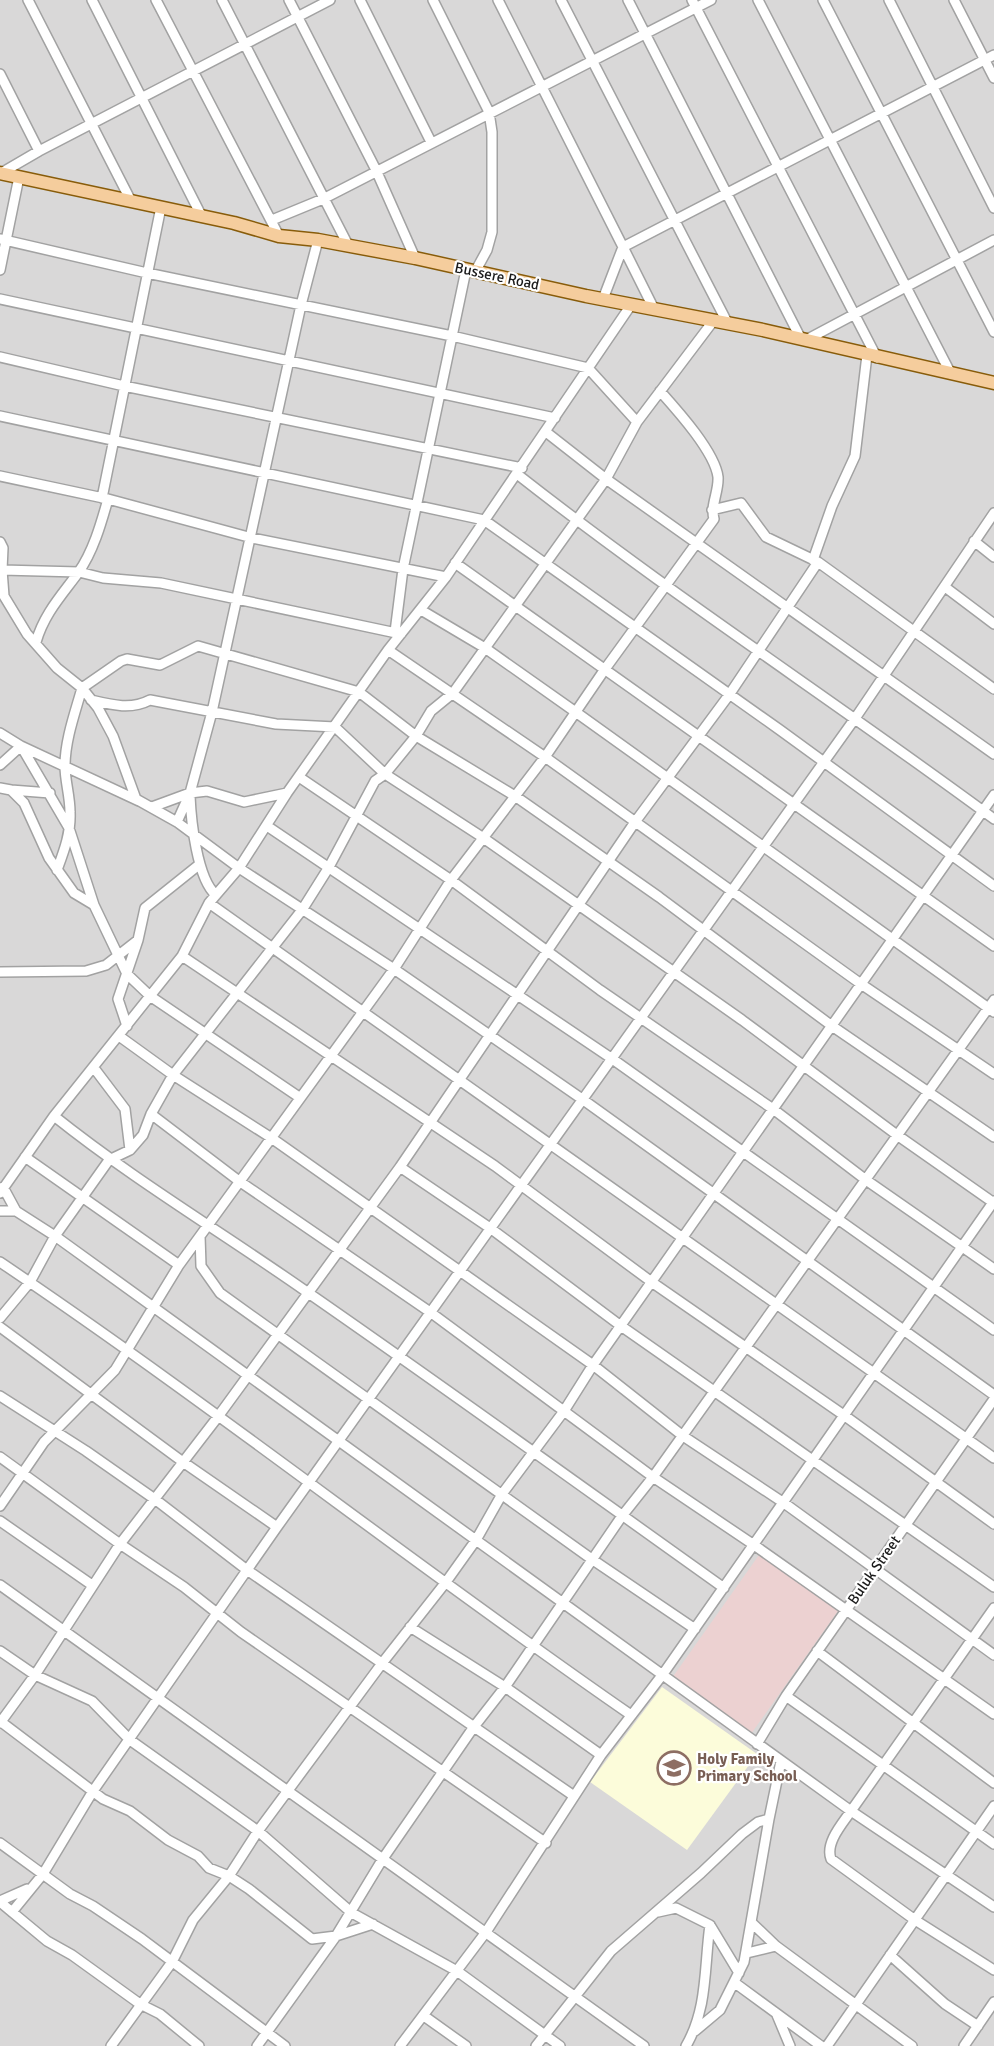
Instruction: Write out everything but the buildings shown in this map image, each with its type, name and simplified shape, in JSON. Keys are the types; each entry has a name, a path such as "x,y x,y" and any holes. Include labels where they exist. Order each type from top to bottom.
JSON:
{"main road":[{"name":"Bussere Road","path":"0,173 161,207 279,236 348,245 603,299 720,321 994,383"}],"street":[{"path":"28,0 131,201"},
{"path":"92,0 201,217"},
{"path":"156,0 279,236"},
{"path":"222,0 348,245"},
{"path":"288,0 376,170 415,258"},
{"path":"0,173 330,0"},
{"path":"360,0 431,142"},
{"path":"398,633 403,569 452,336 471,271 487,250 492,232 492,132 489,112 433,0"},
{"path":"498,0 654,309"},
{"path":"0,1318 30,1282 55,1236 109,1160 130,1150 143,1135 151,1114 173,1075 205,1031 273,950 302,909 329,867 375,781 385,774 417,736 431,711 453,693 606,479 637,422 660,391 720,321 673,221 561,0"},
{"path":"628,0 803,339 994,240"},
{"path":"272,220 323,199 645,33 694,4 711,0"},
{"path":"758,0 951,374"},
{"path":"823,0 994,332"},
{"path":"889,0 994,208"},
{"path":"954,0 994,78"},
{"path":"373,1924 336,1936 312,1939 229,1876 209,1868 198,1856 168,1840 130,1811 115,1805 93,1791 0,1722 35,1675 120,1544 217,1418 276,1334 400,1167 458,1078 548,951 635,822 729,695 788,607 815,561 832,506 855,456 872,357 853,313 694,4"},
{"path":"603,299 622,247 994,55"},
{"path":"0,74 39,151"},
{"path":"0,270 3,240 20,177"},
{"path":"36,642 51,608 79,572 98,534 124,386 161,207"},
{"path":"3,240 147,273 452,336 588,368 637,422"},
{"path":"177,822 190,793 212,712 301,305 318,240"},
{"path":"0,299 555,418"},
{"path":"631,304 446,577 421,610 398,633 335,728 287,793 239,868 209,903 182,956 54,1116 1,1190 16,1211 55,1236 151,1308 851,1811 994,1906"},
{"path":"0,357 520,471 576,521 856,717 994,819"},
{"path":"0,1506 55,1430 115,1370 179,1265 270,1137 364,1012 451,879 545,757 605,669 714,519 712,510 718,487 717,474 698,440 660,391"},
{"path":"0,416 265,475 484,520 994,886"},
{"path":"546,432 606,479 994,754"},
{"path":"0,476 105,498 252,537 446,577"},
{"path":"712,510 741,503 766,537 815,561 994,689"},
{"path":"12,1912 29,1888 43,1874 93,1791 277,1527 400,1357 640,1016 704,931 856,717 994,513"},
{"path":"974,541 994,556"},
{"path":"0,542 3,548 1,590 27,634 57,668 82,688 91,700 113,736 136,800 154,808 190,793 207,791 244,802 287,793"},
{"path":"455,563 514,608 698,734 994,946"},
{"path":"1,571 79,572 103,578 161,583 398,633"},
{"path":"945,587 994,624"},
{"path":"421,610 485,648 991,1010"},
{"path":"57,870 66,848 69,828 65,766 68,742 82,688 127,659 160,665 198,646 359,692 417,736 515,796 832,1026 994,1137"},
{"path":"388,650 545,757 861,984 994,1074"},
{"path":"91,700 113,706 131,706 150,700 276,724 335,728 385,774 482,837 805,1064 897,1135 994,1202 695,1629 601,1755 546,1843 486,1932 400,2046"},
{"path":"0,733 21,746 154,808 177,822 239,868 394,969 715,1192 807,1262 994,1397"},
{"path":"0,765 21,746"},
{"path":"21,746 69,828 94,905 127,974 150,996 300,1097"},
{"path":"298,777 451,879 548,951 773,1109 866,1180 994,1269"},
{"path":"0,788 50,793"},
{"path":"11,790 24,803 49,858 57,870 74,893 94,905"},
{"path":"190,793 190,814 202,874 216,895"},
{"path":"111,2046 172,1962 193,1920 229,1876 258,1831 476,1540 502,1494 564,1411 593,1365 994,795"},
{"path":"267,826 611,1058 837,1221 994,1330"},
{"path":"127,1026 118,999 138,940 145,908 200,864"},
{"path":"209,903 994,1458"},
{"path":"0,972 86,972 106,965 138,940"},
{"path":"182,956 495,1166 519,1186 994,1524"},
{"path":"257,2046 352,1913 382,1860 473,1728 534,1648 622,1516 683,1436 959,1049 991,1010 994,1000"},
{"path":"119,1036 173,1075 270,1137 593,1365 683,1436 783,1503 994,1654"},
{"path":"94,1068 125,1109 130,1150"},
{"path":"151,1114 239,1181 430,1312 653,1477 754,1545 844,1611 994,1714"},
{"path":"54,1116 109,1160 209,1224 308,1292 724,1588"},
{"path":"25,1157 179,1265"},
{"path":"400,1167 490,1228 621,1326 994,1587"},
{"path":"0,1211 16,1211"},
{"path":"200,1236 201,1266 209,1282 220,1293 593,1560 695,1629"},
{"path":"0,1262 128,1350 217,1418 310,1482 534,1648 631,1715"},
{"path":"0,1327 183,1462 277,1527"},
{"path":"0,1396 55,1430 156,1500 247,1570 574,1796"},
{"name":"Buluk Street","path":"757,1744 786,1696 844,1611 994,1397"},
{"path":"0,1457 350,1708 546,1843"},
{"path":"0,1521 92,1585"},
{"path":"0,1585 382,1860 432,1892 573,1997 644,2046"},
{"path":"994,1608 851,1811 830,1845 831,1859 915,1920 994,1970"},
{"path":"410,1627 506,1687 601,1755"},
{"path":"0,1651 35,1675 92,1701 130,1740 258,1831 352,1913 457,1971 560,2046"},
{"path":"817,1651 994,1783"},
{"path":"786,1696 882,1767 994,1844"},
{"path":"694,2031 720,2010 735,1983 747,1953 781,1761"},
{"path":"827,2046 994,1806"},
{"path":"536,2046 611,1951 701,1873 741,1834 758,1822 769,1819"},
{"path":"0,1843 172,1962 285,2046"},
{"path":"29,1888 0,1902 48,1941 72,1955 140,2004 160,2014 199,2046"},
{"path":"654,1913 676,1908 710,1925 739,1973"},
{"path":"752,1923 776,1946 912,2046"},
{"path":"686,2046 694,2031 702,2003 710,1925"},
{"path":"747,1953 776,1946"},
{"path":"890,1955 945,2004 978,2026"},
{"path":"735,1983 821,2046"},
{"path":"964,2046 994,2002"},
{"path":"777,2015 790,2046"},
{"path":"424,2016 466,2046"}],"shaded area":[{"path":"0,0 994,0 994,2046 0,2046"},
{"path":"759,1555 838,1611 751,1734 672,1678"},
{"name":"Holy Family Primary School","path":"662,1687 757,1754 687,1850 590,1782"}],"place":[{"name":"Holy Family Primary School","path":"674,1768"}]}
